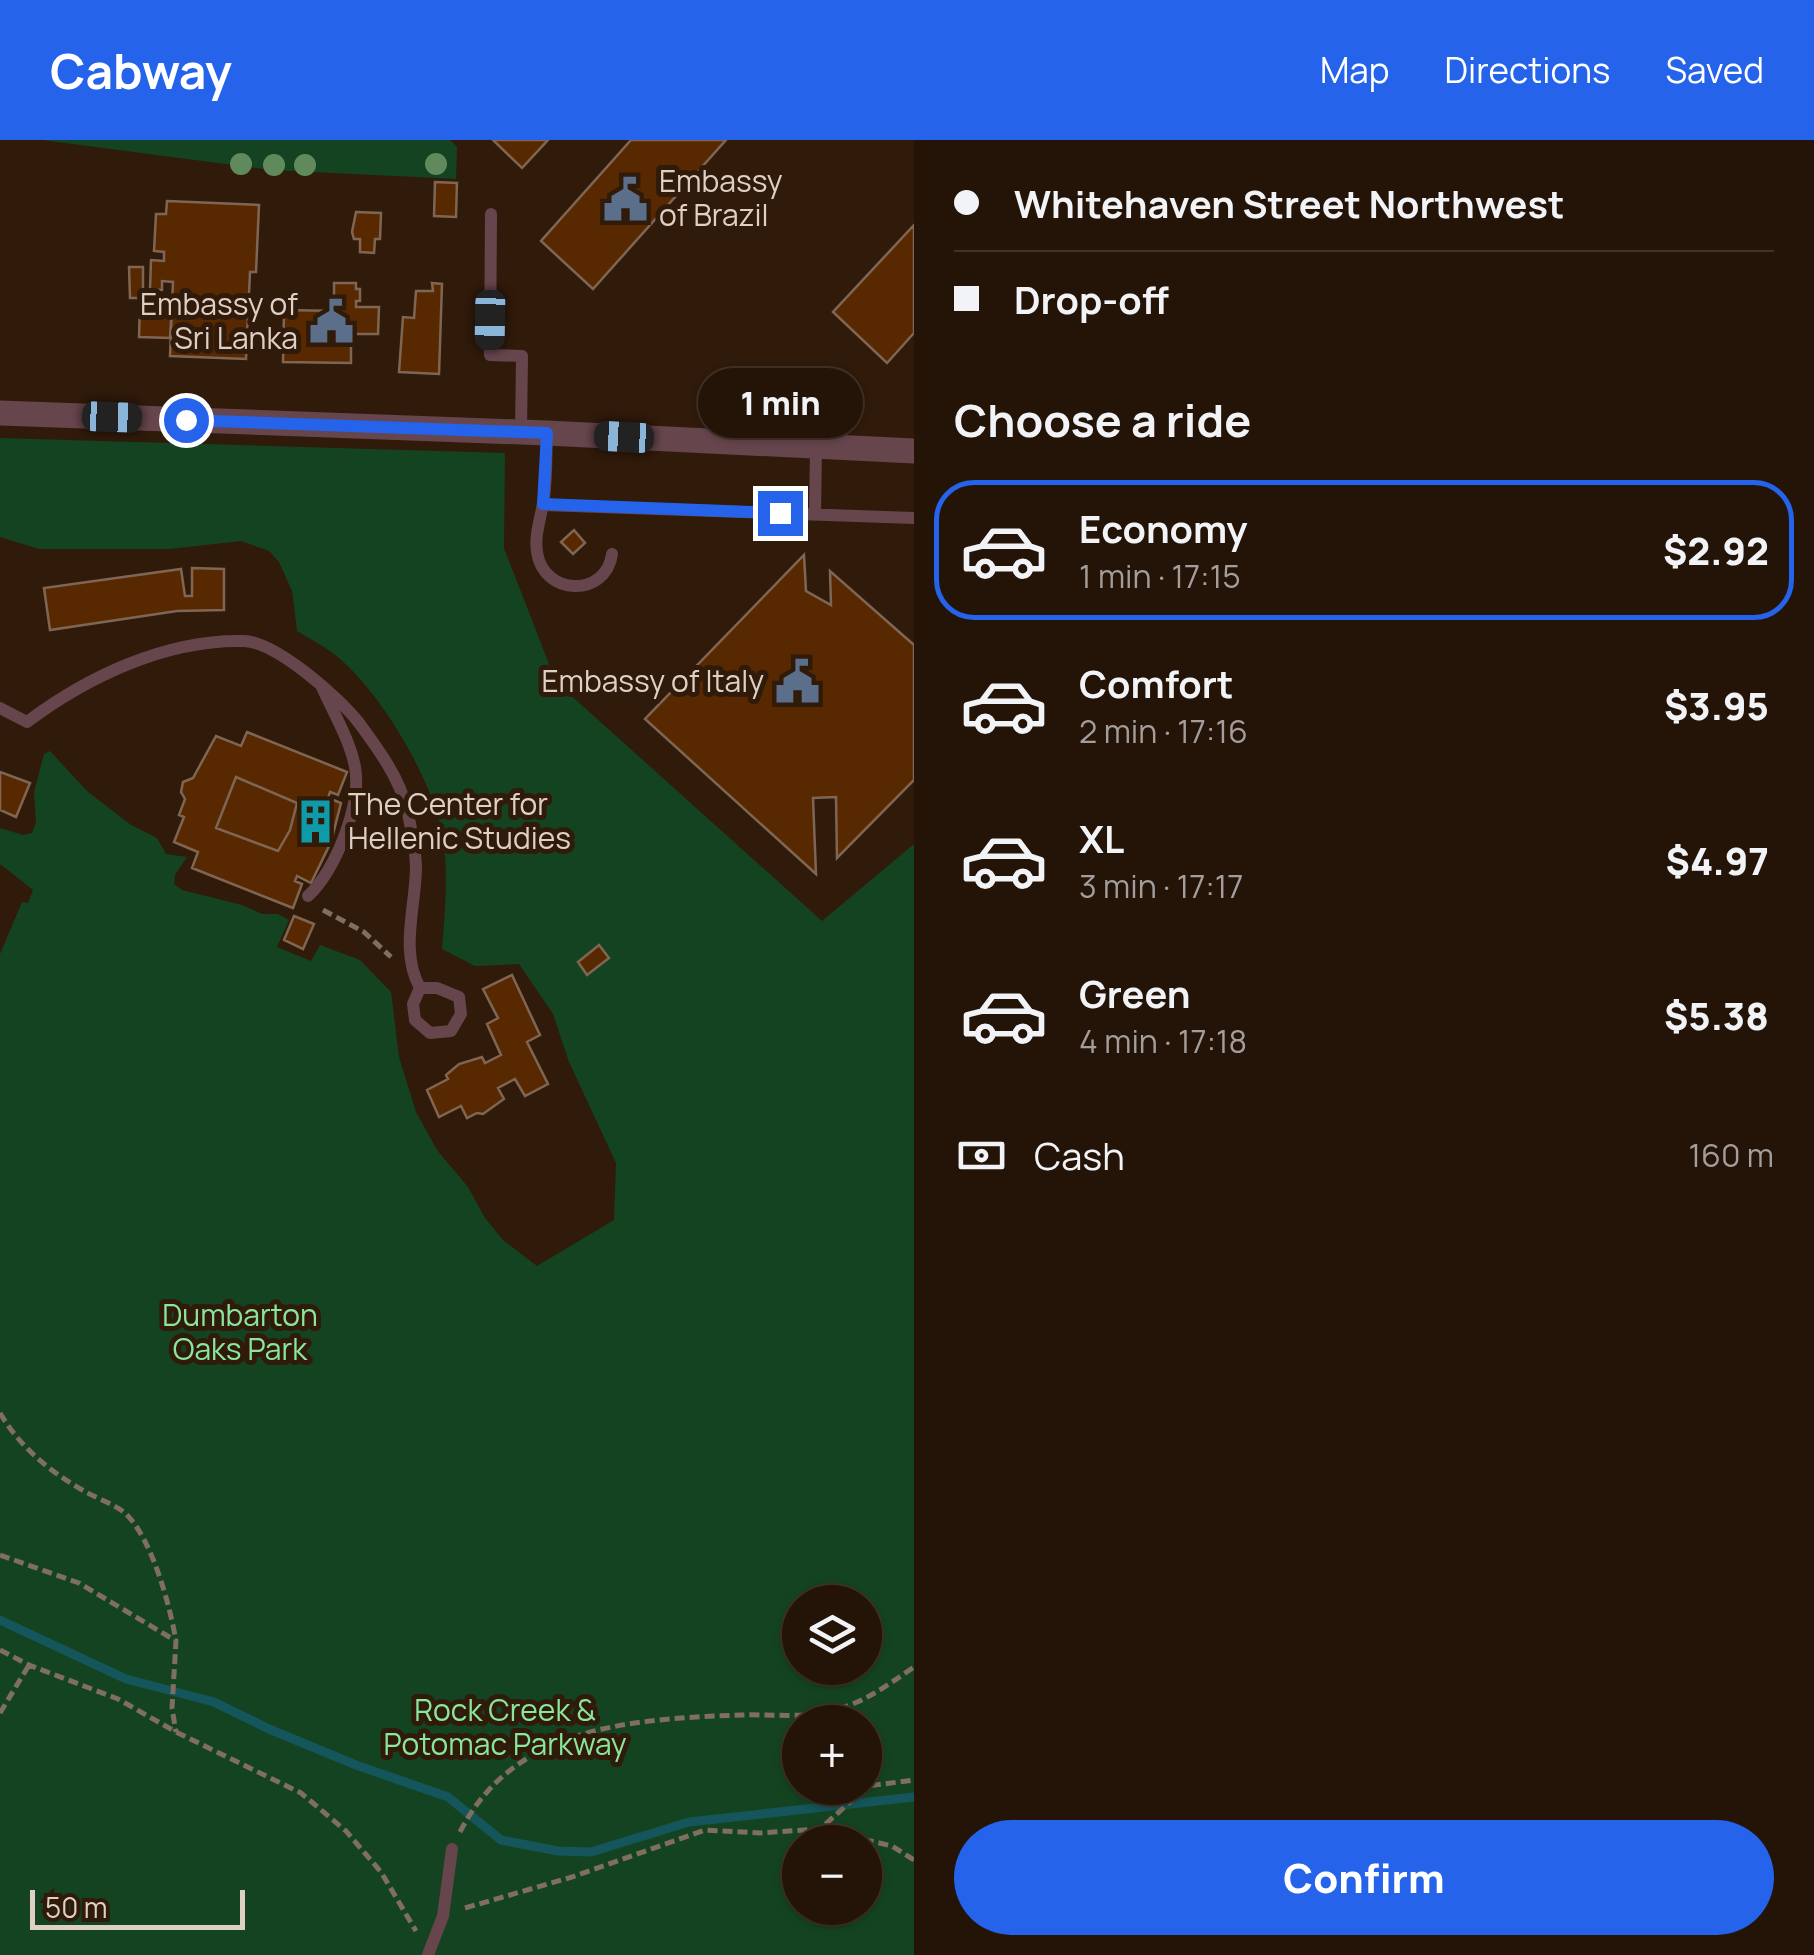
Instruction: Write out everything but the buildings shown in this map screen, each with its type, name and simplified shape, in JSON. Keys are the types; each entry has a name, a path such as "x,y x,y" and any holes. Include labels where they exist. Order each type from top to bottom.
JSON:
{"street":[{"path":"0,413 534,432 914,451"}],"lane":[{"path":"491,214 490,356 522,356 543,504 537,557 546,574 560,585 580,587 596,582 606,572 612,554"},
{"path":"815,514 816,448"},
{"path":"543,504 914,518"},
{"path":"0,708 27,722 76,688 134,662 191,647 248,641 297,666 346,706 386,759 406,806 416,866 410,970 420,988"},
{"path":"308,896 321,885 338,854 350,816 356,769 321,685"},
{"path":"428,1953 443,1916 452,1848"}],"path":[{"path":"308,896 317,907 364,932 410,970"},
{"path":"0,1412 13,1435 54,1474 126,1514 150,1553 168,1597 176,1642 172,1708 176,1732"},
{"path":"0,1555 79,1583 176,1642"},
{"path":"0,1650 118,1700 301,1794 346,1832 381,1872 428,1953"},
{"path":"0,1713 30,1665"},
{"path":"452,1848 475,1803 491,1785 522,1761 563,1738 684,1718 823,1713 867,1700 914,1667"},
{"path":"824,1825 868,1786 914,1780"},
{"path":"443,1916 706,1830 782,1831"},
{"path":"882,1844 914,1860"}],"green space":[{"path":"42,140 450,140 457,147 456,179 272,170"},
{"path":"0,438 505,453 504,548 556,682 822,921 914,844 914,1955 0,1955 0,954 22,902 28,903 33,890 0,864 0,828 23,835 32,833 36,823 34,792 44,754 50,751 87,791 131,825 157,838 166,854 187,857 175,875 174,884 182,890 262,914 278,914 289,920 277,947 311,961 320,945 360,960 391,992 399,1057 416,1112 437,1150 468,1187 485,1218 503,1240 537,1266 614,1220 616,1163 569,1062 553,1014 519,964 475,966 442,949 444,847 426,785 400,733 366,686 330,651 297,631 292,591 279,562 269,551 241,541 170,549 39,549 0,537"}],"waterway":[{"path":"0,1620 126,1679 214,1702 356,1765 448,1797 501,1840 558,1851 591,1852 689,1822 914,1797"}],"place":[{"name":"Embassy of Brazil","path":"626,199"},
{"name":"Embassy of Sri Lanka","path":"331,322"},
{"name":"Embassy of Italy","path":"797,682"},
{"name":"The Center for Hellenic Studies","path":"315,822"}],"route":[{"path":"186,420 547,433 543,504 780,513"}],"park label":[{"name":"Dumbarton Oaks Park","path":"240,1333"},
{"name":"Rock Creek & Potomac Parkway","path":"505,1728"}]}
